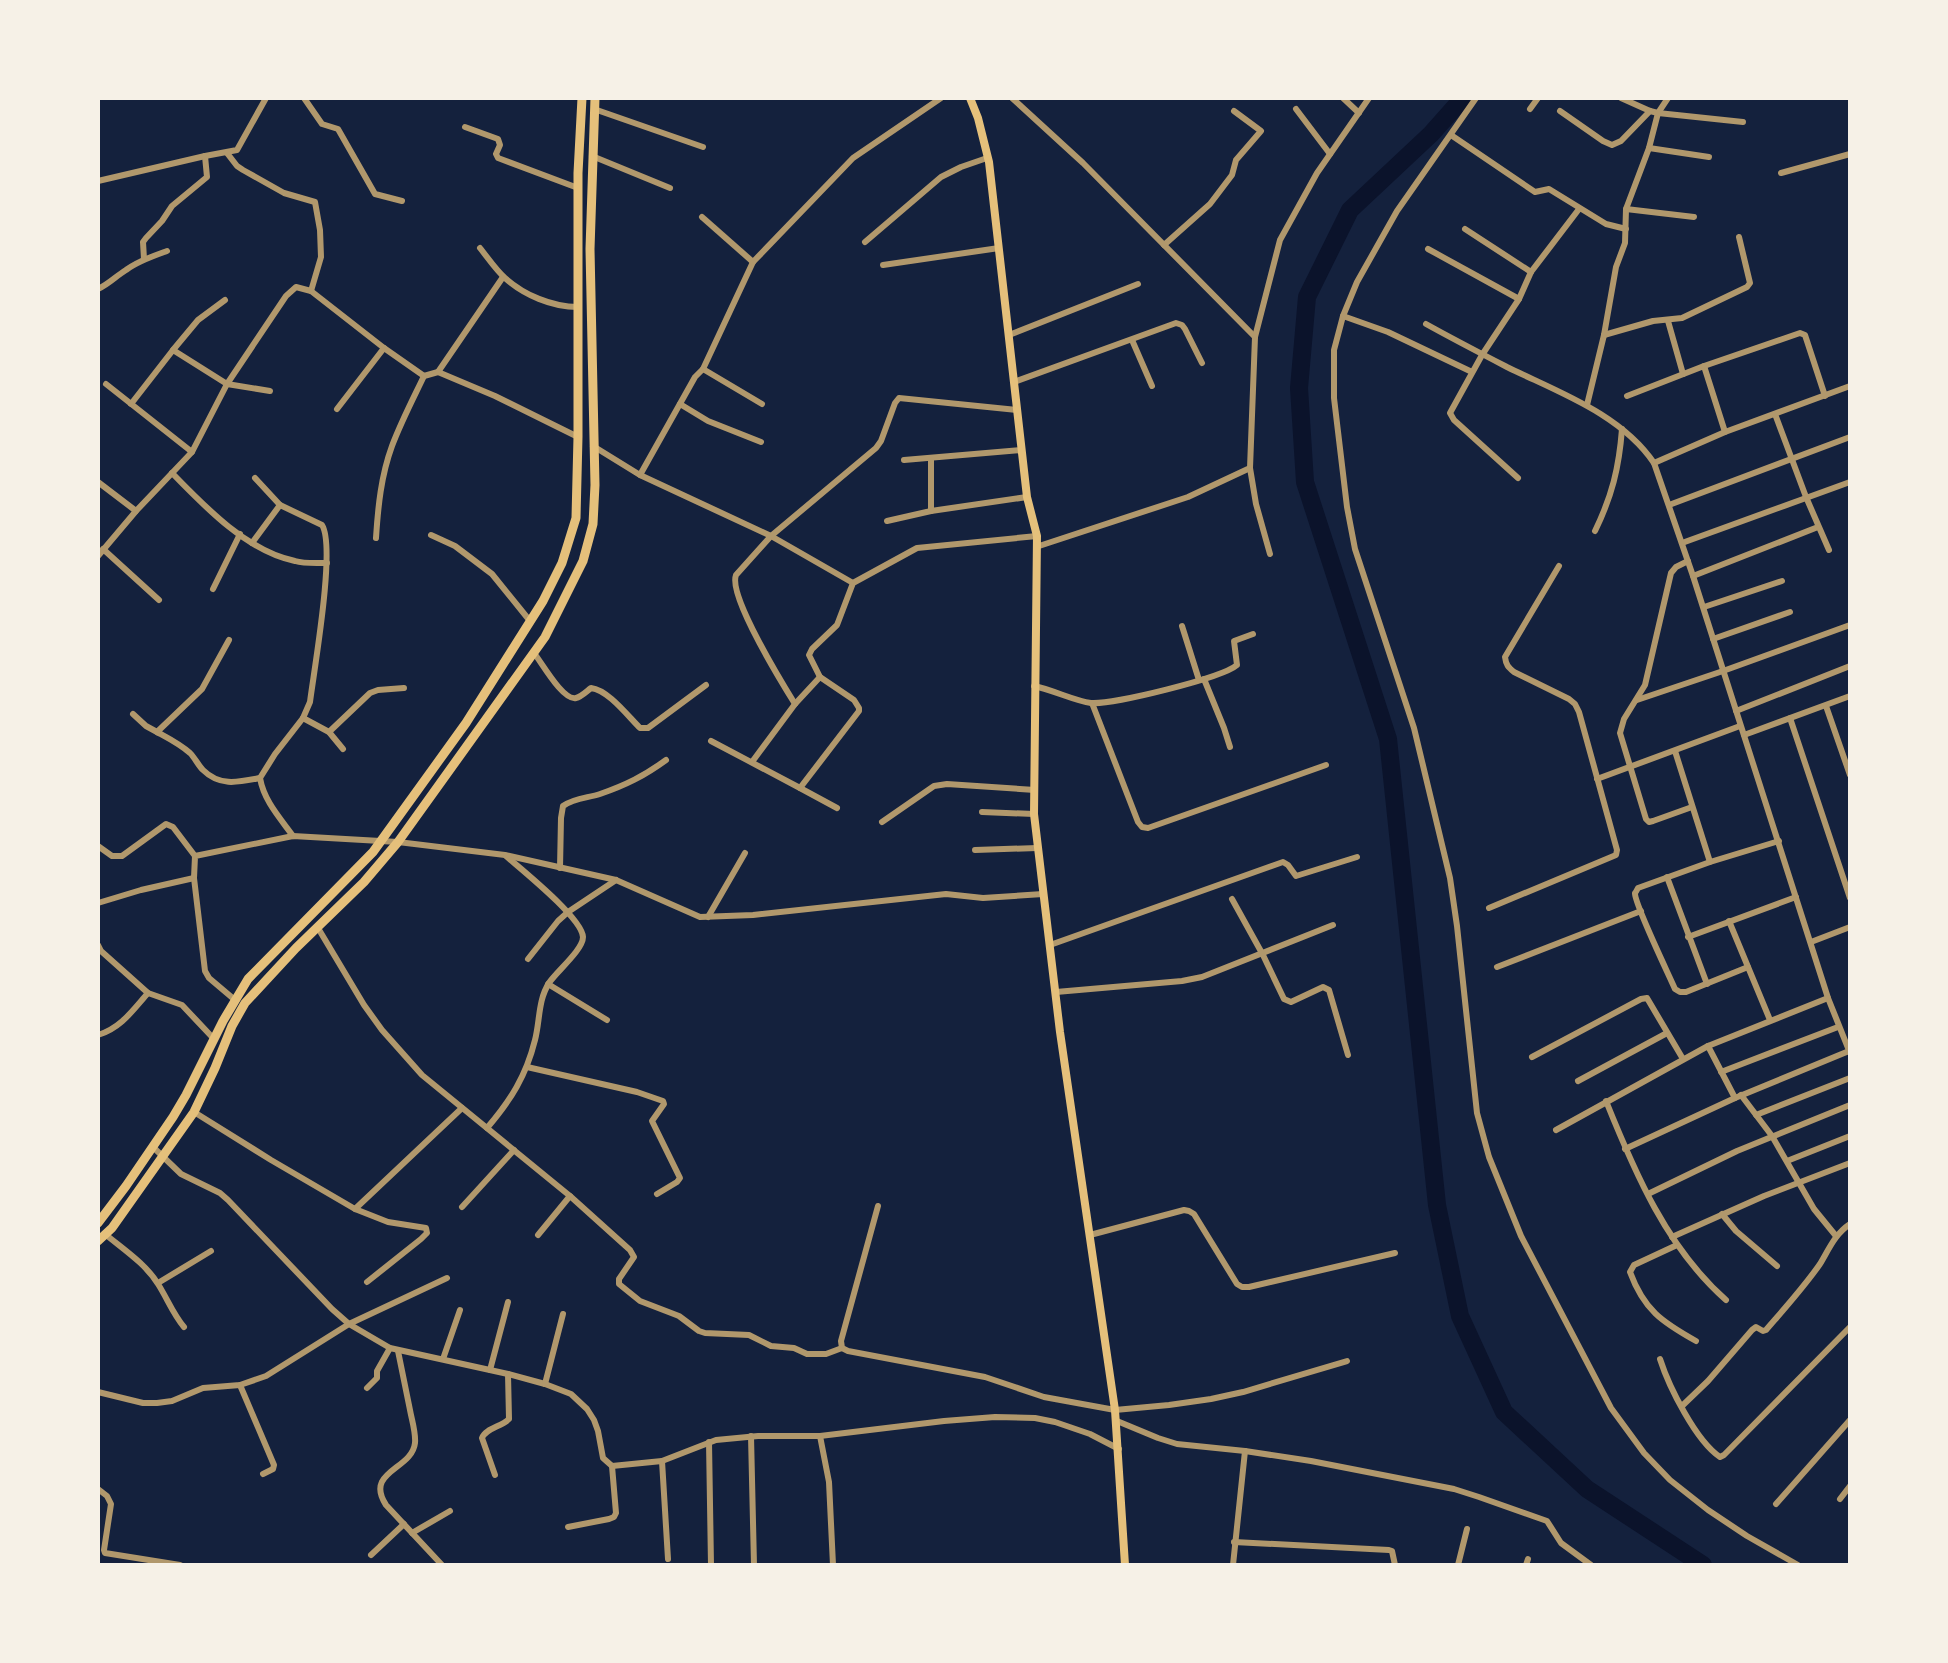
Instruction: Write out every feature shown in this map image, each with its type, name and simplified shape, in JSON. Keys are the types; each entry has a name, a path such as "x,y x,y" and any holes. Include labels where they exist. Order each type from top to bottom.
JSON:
{"main road":[{"path":"98,1223 153,1147 186,1095 248,979 373,852 466,723 543,601 562,563 576,517 578,188 582,98"},
{"path":"102,1238 194,1112 245,1003 364,882 398,842 545,637 583,561 593,524 595,485 590,249 595,98"},
{"path":"970,98 978,118 987,158 1027,497 1037,536 1034,814 1060,1032 1115,1410 1125,1565"}],"street":[{"path":"98,181 237,150 266,98"},
{"path":"304,98 322,124 338,129 375,194 402,201"},
{"path":"640,475 695,377 703,369 753,262 853,158 940,98"},
{"path":"1012,98 1083,163 1255,337"},
{"path":"1343,98 1359,113"},
{"path":"1270,554 1256,504 1250,468 1255,337 1280,240 1317,173 1369,98"},
{"path":"1476,98 1397,211 1357,282 1343,316 1334,350 1334,398 1347,508 1355,549 1414,728 1450,878 1477,1114 1489,1157 1521,1236 1611,1408 1644,1453 1670,1480 1746,1536 1798,1565"},
{"path":"1530,109 1538,98"},
{"path":"1621,98 1658,113 1743,122"},
{"path":"1587,405 1604,335 1616,267 1625,243 1626,209 1649,148 1658,113 1668,98"},
{"path":"1296,108 1330,154"},
{"path":"594,109 703,147"},
{"path":"1164,245 1210,204 1232,175 1236,160 1261,131 1234,111"},
{"path":"1560,111 1612,145 1621,141 1650,111"},
{"path":"465,127 498,139 498,158 578,188"},
{"path":"1451,135 1535,192 1549,189 1605,225 1626,229"},
{"path":"1649,148 1709,157"},
{"path":"227,153 243,170 284,192 315,202 321,257 311,291"},
{"path":"1781,173 1850,154"},
{"path":"144,259 144,242 172,206 207,177 205,156"},
{"path":"592,156 670,188"},
{"path":"865,242 942,177 987,158"},
{"path":"1518,478 1450,413 1482,355 1519,299 1531,272 1579,209"},
{"path":"1626,209 1694,217"},
{"path":"702,217 753,262"},
{"path":"1465,229 1531,272"},
{"path":"1604,335 1653,321 1682,318 1749,285 1739,237"},
{"path":"480,248 516,287 539,298 568,307 578,307"},
{"path":"883,265 999,248"},
{"path":"1428,249 1519,299"},
{"path":"98,289 144,259 167,251"},
{"path":"438,372 503,276"},
{"path":"1009,335 1138,284"},
{"path":"159,600 100,553 191,452 227,384 286,296 296,288 311,291 424,376"},
{"path":"131,404 198,320 225,300"},
{"path":"1343,316 1388,332 1472,372"},
{"path":"1668,321 1684,374"},
{"path":"1014,382 1179,324 1185,328 1202,363"},
{"path":"1426,324 1482,355 1587,405 1643,446 1654,463 1704,607 1828,998 1850,1052 1738,1096 1625,1149"},
{"path":"1627,396 1796,334 1805,335 1825,396"},
{"path":"1132,340 1152,386"},
{"path":"337,409 384,348"},
{"path":"173,350 227,384 270,391"},
{"path":"1704,366 1725,432"},
{"path":"703,369 762,404"},
{"path":"376,538 378,503 386,464 424,376 438,372 495,396 578,437"},
{"path":"106,384 191,452"},
{"path":"1654,463 1725,432 1850,386"},
{"path":"795,704 765,654 737,595 734,580 741,569 771,536 876,448 899,398 1017,410"},
{"path":"680,404 708,421 761,442"},
{"path":"1775,414 1790,459 1829,550"},
{"path":"1595,531 1608,506 1616,481 1622,429"},
{"path":"1669,505 1850,437"},
{"path":"593,446 640,475 771,536 853,583"},
{"path":"904,460 1022,450"},
{"path":"930,458 931,511"},
{"path":"1036,547 1188,497 1250,468"},
{"path":"172,473 199,500 240,534 267,552 288,560 327,563"},
{"path":"255,478 280,505 322,525 326,535 327,563 310,702 303,718 260,778 267,800 293,836"},
{"path":"98,482 136,510"},
{"path":"1682,543 1850,482"},
{"path":"887,522 931,511 1027,497"},
{"path":"252,543 280,505"},
{"path":"1693,576 1818,527"},
{"path":"213,589 240,534"},
{"path":"431,535 455,546 492,574 530,621"},
{"path":"800,788 859,711 853,700 820,677 809,655 837,625 853,583 917,548 1037,536"},
{"path":"1688,561 1671,573 1645,685 1624,719 1620,733 1646,819 1649,822 1692,807"},
{"path":"1489,908 1616,855 1617,850 1575,704 1507,667 1505,662 1505,657 1559,566"},
{"path":"1704,607 1782,581"},
{"path":"1713,639 1790,612"},
{"path":"1182,626 1230,747"},
{"path":"1637,700 1848,626 1850,636"},
{"path":"1034,686 1092,703 1121,700 1234,668 1237,665 1234,641 1253,634"},
{"path":"157,732 202,689 229,640"},
{"path":"534,653 564,695 577,698 591,688 599,690 643,729 706,685"},
{"path":"1736,711 1850,666"},
{"path":"752,762 795,704 820,677"},
{"path":"329,732 370,693 404,688"},
{"path":"1744,735 1850,696"},
{"path":"1092,703 1142,827 1148,828 1326,765"},
{"path":"1826,706 1850,775"},
{"path":"133,714 146,726 187,750 209,776 226,783 260,778"},
{"path":"303,718 329,732 343,749"},
{"path":"1790,718 1850,898"},
{"path":"1597,779 1741,726"},
{"path":"711,741 837,808"},
{"path":"1675,751 1710,862"},
{"path":"560,868 563,806 570,801 596,795 644,776 666,760"},
{"path":"882,822 934,786 947,784 1035,790"},
{"path":"982,812 1034,814"},
{"path":"98,846 113,856 122,856 166,824 173,827 195,856 194,878 205,971 209,978 235,1000"},
{"path":"195,856 293,836 398,842 505,855 616,880 700,917 753,915 935,895 984,898 1043,894"},
{"path":"1748,967 1686,992 1679,992 1675,989 1635,896 1638,888 1779,841"},
{"path":"975,850 1037,848"},
{"path":"708,917 745,853"},
{"path":"487,1128 514,1095 527,1067 537,1031 540,1004 548,984 582,942 583,934 568,912 505,855"},
{"path":"1050,945 1283,862 1296,876 1357,857"},
{"path":"1667,877 1707,984"},
{"path":"98,903 194,878"},
{"path":"528,959 568,912 616,880"},
{"path":"1688,937 1796,897"},
{"path":"1232,899 1287,1002 1321,987 1329,990 1348,1055"},
{"path":"1497,967 1641,911"},
{"path":"1729,922 1770,1020"},
{"path":"1056,992 1202,977 1333,925"},
{"path":"318,928 364,1005 422,1075 570,1196 633,1253 634,1257 618,1284 640,1301 679,1316 699,1331 749,1335 771,1346 787,1346 807,1354 826,1354 842,1348 985,1377 1044,1397 1115,1410 1211,1399 1347,1361"},
{"path":"1811,942 1850,928"},
{"path":"98,945 101,951 148,993 182,1005 214,1039"},
{"path":"548,984 607,1020"},
{"path":"98,1035 125,1020 148,993"},
{"path":"1532,1057 1640,999 1647,998 1683,1059"},
{"path":"1556,1130 1708,1046 1828,998"},
{"path":"1721,1072 1838,1027"},
{"path":"1578,1082 1667,1033"},
{"path":"1708,1046 1721,1072 1772,1136 1814,1209 1836,1237"},
{"path":"527,1067 637,1092 663,1101 664,1104 652,1121 680,1178 657,1194"},
{"path":"1756,1115 1850,1078"},
{"path":"1606,1101 1625,1149 1672,1237 1694,1268 1726,1300"},
{"path":"1648,1194 1737,1151 1850,1105"},
{"path":"355,1209 462,1108"},
{"path":"194,1112 355,1209 388,1222 422,1226 428,1230 421,1239 367,1282"},
{"path":"1787,1161 1850,1136"},
{"path":"153,1147 181,1174 220,1193 228,1200 349,1324 398,1351 545,1384 579,1400 587,1409 598,1431 603,1458 612,1466 616,1513 609,1519 568,1527"},
{"path":"462,1207 514,1150"},
{"path":"1672,1237 1850,1163"},
{"path":"538,1235 570,1196"},
{"path":"842,1348 841,1341 878,1206"},
{"path":"1090,1235 1184,1210 1189,1211 1194,1214 1237,1284 1242,1287 1395,1253"},
{"path":"1722,1214 1736,1231 1777,1266"},
{"path":"1682,1406 1708,1381 1752,1330 1756,1327 1766,1330 1820,1264 1836,1237 1850,1224"},
{"path":"102,1238 136,1260 158,1283 184,1327"},
{"path":"1677,1245 1634,1265 1630,1272 1646,1303 1659,1319 1696,1341"},
{"path":"158,1283 211,1251"},
{"path":"98,1392 157,1403 172,1401 203,1388 240,1385 266,1376 349,1324 447,1278"},
{"path":"490,1370 508,1302"},
{"path":"443,1359 460,1310"},
{"path":"545,1384 563,1314"},
{"path":"1660,1359 1682,1406 1700,1436 1720,1457 1850,1327"},
{"path":"367,1388 377,1378 377,1371 390,1348"},
{"path":"398,1351 414,1432 414,1447 384,1478 379,1487 380,1496 440,1564"},
{"path":"495,1475 482,1438 485,1432 509,1419 508,1374"},
{"path":"240,1385 274,1465 274,1469 263,1474"},
{"path":"612,1466 662,1461 709,1442 751,1436 820,1436 944,1421 1016,1417 1035,1418 1073,1428 1119,1449"},
{"path":"1776,1504 1850,1420"},
{"path":"1116,1421 1177,1444 1311,1461 1454,1489 1547,1521 1560,1543 1591,1565"},
{"path":"751,1436 754,1565"},
{"path":"820,1436 829,1482 834,1565"},
{"path":"709,1442 711,1565"},
{"path":"1233,1565 1245,1451"},
{"path":"662,1461 668,1559"},
{"path":"1840,1499 1850,1486"},
{"path":"98,1489 107,1496 111,1504 105,1553 180,1565"},
{"path":"412,1533 450,1511"},
{"path":"371,1555 404,1524"},
{"path":"1458,1565 1467,1529"},
{"path":"1234,1542 1389,1549 1394,1556 1395,1565"}],"waterway":[{"path":"1463,98 1431,134 1350,210 1307,297 1299,388 1305,482 1388,739 1437,1205 1460,1316 1504,1412 1587,1489 1703,1565"}]}
